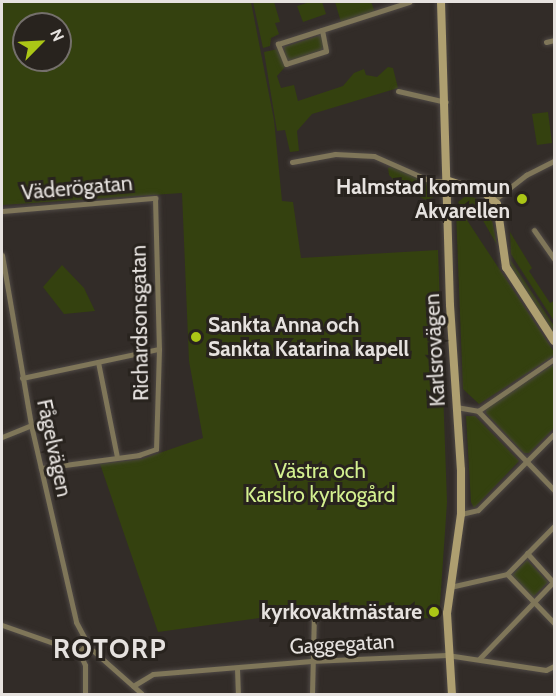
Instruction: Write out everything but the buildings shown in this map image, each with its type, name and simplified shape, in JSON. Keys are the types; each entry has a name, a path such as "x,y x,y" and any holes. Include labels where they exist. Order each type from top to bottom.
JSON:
{"street":[{"path":"322,30 328,49 286,64 278,44 409,2"},
{"name":"Karlsrovägen","path":"441,2 461,514 450,587 447,655 452,694"},
{"path":"546,42 555,40"},
{"path":"398,91 446,102"},
{"path":"292,162 335,154 365,155 386,160 431,181 448,181 478,189 494,200 500,210 507,267 555,341"},
{"path":"494,200 526,175 555,161"},
{"name":"Väderögatan","path":"2,211 154,198"},
{"name":"Richardsonsgatan","path":"117,457 156,449 159,349 154,198"},
{"path":"534,230 555,259"},
{"name":"Fågelvägen","path":"2,255 31,425 75,617 87,644"},
{"path":"22,378 159,349"},
{"path":"478,411 555,359"},
{"path":"41,468 117,457 98,362"},
{"path":"456,406 478,411 555,490"},
{"path":"3,433 31,425"},
{"path":"461,514 478,510 555,434"},
{"path":"450,587 507,574 555,526"},
{"path":"479,659 553,582 527,553"},
{"path":"507,574 555,623"},
{"path":"312,694 314,611"},
{"path":"2,625 79,652 85,665 85,694"},
{"path":"79,652 87,644 142,694"},
{"name":"Gaggegatan","path":"133,686 153,674 311,661 447,655 546,670 555,666"},
{"path":"237,668 238,694"}],"green space":[{"name":"Västra och Karslro kyrkogård","path":"2,2 251,2 274,120 282,201 293,202 301,258 438,250 447,502 439,619 311,611 158,632 100,464 142,459 203,438 189,361 182,193 2,205"},
{"path":"253,2 274,2 280,22 275,23 279,34 271,38 270,46 263,48"},
{"path":"310,2 322,2 326,14 303,22 297,6"},
{"path":"335,2 371,2 375,12 341,22"},
{"path":"321,35 326,48 288,62 284,47"},
{"path":"278,49 285,67 277,76 281,88 294,85 298,101 343,86 354,73 364,69 366,75 377,77 388,67 393,68 398,88 312,114 297,131 299,151 290,152 285,130 277,131 264,52"},
{"path":"548,112 552,143 537,145 532,114"},
{"path":"392,166 436,185 439,195 426,200 413,194 415,189 404,180 398,184 389,175 388,168"},
{"path":"467,195 480,200 490,210 497,245 473,203 461,208 458,202"},
{"path":"461,211 554,352 553,356 479,404 463,389 456,212"},
{"path":"510,232 532,268 529,271 550,303 554,301 554,321 511,254"},
{"path":"508,256 554,326 554,334 512,271"},
{"path":"62,265 84,288 95,311 64,314 43,287"},
{"path":"554,364 554,428 529,453 524,453 486,413 486,408"},
{"path":"466,416 475,416 519,461 474,508 471,502"},
{"path":"527,560 548,582 533,597 512,575"}],"place":[{"name":"Halmstad kommun Akvarellen","path":"522,199"},
{"name":"Sankta Anna och Sankta Katarina kapell","path":"196,337"},
{"name":"kyrkovaktmästare","path":"434,612"}],"district":[{"name":"ROTORP","path":"110,649"}]}
